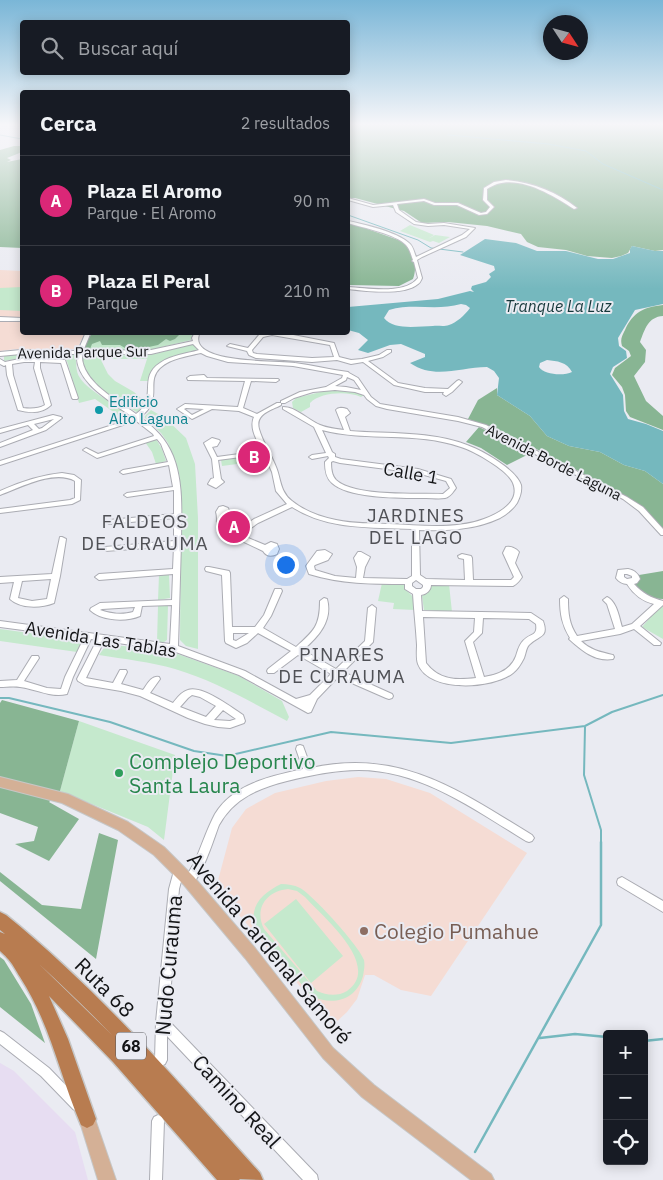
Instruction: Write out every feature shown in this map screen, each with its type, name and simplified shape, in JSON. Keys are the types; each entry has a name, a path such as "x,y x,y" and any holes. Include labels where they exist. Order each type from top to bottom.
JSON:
{"highway":[{"name":"Ruta 68","path":"0,920 52,964 98,1010 254,1180"},
{"name":"Ruta 68","path":"4,943 84,1018 230,1180"},
{"path":"4,943 37,989 55,1024 87,1119"}],"main road":[{"name":"Avenida Cardenal Samoré","path":"0,782 64,798 109,819 148,842 184,875 250,953 328,1053 368,1091 485,1180"},
{"path":"87,1119 107,1180"}],"street":[{"path":"373,206 424,200 434,204 458,204 474,213 487,213 492,207 485,200 485,189 490,185 507,181 553,193 575,208"},
{"path":"350,200 396,211 415,223 474,228 464,236 440,246 414,261"},
{"path":"395,204 396,211"},
{"path":"350,223 407,243 411,248 420,278 414,286 392,290 350,288"},
{"path":"0,319 20,320"},
{"path":"88,335 80,353 79,362 82,374 96,389 137,416 159,436 165,445 172,463 177,488 178,516 174,648"},
{"path":"249,350 260,336 264,335"},
{"path":"283,335 332,344 339,359 338,364 331,369"},
{"path":"0,463 112,427 137,416 148,406 152,376 159,366 175,358 202,351 196,336"},
{"name":"Avenida Parque Sur","path":"0,354 21,352 151,352 196,336"},
{"path":"230,346 249,350 256,356 312,360 339,359 351,362 364,361 381,356 389,351"},
{"name":"Avenida Borde Laguna","path":"202,351 214,357 228,360 272,362 331,369 356,379 372,401 385,407 458,419 494,430 609,490 641,509 663,533"},
{"path":"0,361 4,364 24,360 64,362 65,371 75,398"},
{"path":"9,363 12,385 18,397 20,409 26,411 44,408 48,405 37,368 38,360"},
{"path":"364,361 396,384 414,393 446,394 459,382"},
{"path":"328,388 344,375 345,366 351,362"},
{"path":"204,379 276,380"},
{"path":"246,391 263,380"},
{"path":"240,409 248,381"},
{"path":"210,408 240,409 260,414 286,406 294,396 328,388 364,391"},
{"path":"260,414 254,425 275,472 280,492 292,504 320,518 339,523 415,526 466,525 486,521 498,516 515,501 518,483 486,454 460,443 430,438 348,433 317,426 286,406"},
{"path":"458,419 460,410"},
{"path":"342,416 348,433"},
{"path":"0,431 53,417 59,418 44,429 0,445"},
{"path":"29,424 34,426 37,431"},
{"name":"Calle 1","path":"317,426 332,456"},
{"path":"86,450 97,456 159,436"},
{"path":"210,445 215,459 218,480"},
{"path":"215,459 266,452"},
{"name":"Calle 1","path":"312,457 332,456 351,464 418,470 449,480 453,486 452,490 444,496 349,490 333,481 328,471 328,462 332,456"},
{"path":"123,472 172,463"},
{"path":"0,493 35,479 69,476 78,480 78,498 72,502 0,511"},
{"path":"127,495 177,488"},
{"path":"238,536 256,521 292,504"},
{"path":"221,515 221,527 266,549"},
{"path":"109,522 178,516"},
{"path":"313,563 310,566 312,572 323,576 409,582 415,579 416,575 415,526"},
{"path":"18,578 14,599 19,602 42,604 51,601 62,538"},
{"path":"104,549 177,543"},
{"path":"416,575 425,582 513,583 518,577 512,562"},
{"path":"468,564 470,582"},
{"path":"359,580 361,567"},
{"path":"209,569 226,574 229,641 236,645 258,630 272,608 278,592"},
{"path":"99,577 176,571"},
{"path":"0,580 56,576"},
{"path":"409,582 409,589 417,593 424,592 427,588 425,582"},
{"path":"573,638 620,631 635,626 661,603 641,595 629,582"},
{"path":"417,593 422,663 427,671 442,680 455,683 501,677 515,666 523,644 541,631 540,623 531,616 419,614"},
{"path":"564,599 566,619 573,638 580,647 592,654 610,657"},
{"path":"607,600 610,603 620,631"},
{"path":"270,671 298,650 319,629 322,622 324,601"},
{"path":"139,604 138,614 133,617 94,610 139,604 176,602"},
{"path":"295,703 313,697 369,642 372,608"},
{"path":"479,615 478,633 470,642 481,679"},
{"name":"Avenida Las Tablas","path":"0,624 174,648 242,673 308,710 313,697"},
{"path":"635,626 658,643"},
{"path":"230,630 258,630 338,673 389,696"},
{"path":"0,684 20,683 47,691 64,692 89,636"},
{"path":"102,638 81,679 85,682 145,694 174,708 223,725 235,724 241,721 240,717 206,696 192,692 186,694 174,708"},
{"path":"20,683 35,658"},
{"path":"115,687 123,672"},
{"path":"145,694 156,679"},
{"path":"208,721 221,706"},
{"path":"300,749 308,771"},
{"name":"Nudo Curauma","path":"161,1060 162,1022 174,889 184,875 198,869 217,819 224,808 237,796 266,782 308,771 368,766 411,774 433,782 529,838"},
{"path":"622,882 663,907"},
{"name":"Camino Real","path":"162,1022 312,1180"},
{"path":"0,1037 28,1057 50,1077 87,1119"},
{"path":"156,1180 158,1122"}],"shaded area":[{"path":"0,270 20,271 20,335 84,335 77,349 16,349 0,351"},
{"name":"Colegio Pumahue","path":"358,777 386,779 430,793 527,853 431,996 401,990 374,975 365,975 357,999 333,1025 216,888 232,828 246,809 275,793 326,781"},
{"path":"0,1063 14,1071 75,1132 88,1180 0,1180"}],"green space":[{"path":"0,179 20,179 20,248 0,247"},
{"path":"350,179 663,179 663,250 655,251 632,246 628,253 612,258 587,256 566,250 538,247 527,242 521,234 487,226 448,222 422,223 404,211 350,198"},
{"path":"350,223 404,242 414,260 415,269 413,279 399,286 350,285"},
{"path":"410,225 434,235 428,239 435,235 450,237 439,243 430,242 400,231"},
{"path":"20,287 20,311 0,310 0,288"},
{"path":"663,305 663,316 650,321 640,342 646,350 645,362 634,376 646,401 663,416 663,430 630,417 626,411 625,395 622,387 612,375 615,368 631,356 629,351 622,346 621,341 628,324 645,309"},
{"path":"91,335 193,335 191,340 150,350 89,351 84,348"},
{"path":"91,335 179,335 170,341 166,339 158,345 130,351 120,345 102,345 100,341 92,344 90,349 84,347"},
{"path":"193,344 198,350 164,361 149,381 140,381 147,359 110,359 112,355 154,354"},
{"path":"6,355 75,355 77,372 84,383 132,417 125,420 95,399 79,403 67,361 64,359 21,358 4,361 4,356"},
{"path":"84,355 107,355 102,362 108,374 146,402 145,406 138,413 102,389 86,373 83,364"},
{"path":"497,388 497,395 530,416 547,436 569,446 600,452 624,465 645,471 663,484 663,528 639,505 611,488 502,431 468,419 478,400"},
{"path":"329,390 359,392 364,395 361,397 342,393 327,395 315,399 310,403 310,407 301,412 293,408 292,402 296,398"},
{"path":"151,410 165,418 186,438 195,464 198,518 198,649 186,646 180,640 181,514 179,473 168,443 161,433 144,417"},
{"path":"479,427 531,453 507,465 481,448 466,442"},
{"path":"156,439 166,461 156,464 152,452 145,442"},
{"path":"265,454 267,460 222,466 221,460"},
{"path":"663,571 663,599 646,595 637,588 635,584 639,579 639,575"},
{"path":"169,574 170,598 158,600 159,575"},
{"path":"382,583 404,583 405,589 414,600 415,610 393,609 394,603 378,601"},
{"path":"433,583 449,584 452,612 424,610 422,596 429,591"},
{"path":"168,605 167,640 157,642 158,606"},
{"path":"660,606 663,606 663,639 642,627"},
{"path":"0,629 83,641 77,652 0,641"},
{"path":"107,644 172,652 239,676 282,701 289,717 287,721 219,686 175,669 99,655"},
{"path":"2,700 79,721 60,791 49,802 79,819 49,861 15,844 34,841 38,827 0,813 0,703"},
{"name":"Complejo Deportivo Santa Laura","path":"79,721 175,755 164,840 148,827 60,791"},
{"path":"99,833 118,840 96,959 0,881 0,872 42,905 81,909"},
{"path":"281,884 298,887 315,900 361,953 364,960 363,976 360,984 349,996 335,1001 327,1001 311,996 255,927 254,912 259,901 268,891","holes":["280,890 297,891 335,928 354,955 358,968 356,981 343,993 332,995 317,991 264,929 260,915 261,908 268,897"]},
{"path":"296,899 343,956 311,983 264,924"},
{"path":"0,957 4,960 31,1004 45,1043 0,1007"}],"water":[{"name":"Tranque La Luz","path":"485,239 516,243 537,251 566,251 598,259 613,259 630,253 632,246 663,251 663,304 635,310 618,338 619,346 626,351 627,358 613,367 610,374 623,395 624,411 628,419 663,431 663,484 645,471 624,465 600,452 569,446 547,436 530,416 497,395 499,378 494,371 487,367 438,372 429,371 410,363 425,357 425,354 401,344 390,345 368,353 358,350 368,340 359,333 350,331 350,307 438,299 470,291 474,292 471,289 472,286 486,282 491,277 489,274 495,270 494,266 460,255","holes":["466,305 470,308 463,316 447,326 400,326 394,325 384,318 389,310 398,308","547,360 565,364 572,372 550,373 545,372 539,367 540,363"]}],"waterway":[{"path":"638,179 663,190"},
{"path":"350,216 418,240 431,248 463,252"},
{"path":"0,698 9,698 110,722 194,751 227,756 331,732 451,743 585,726 612,712 663,695"},
{"path":"475,1152 601,925 601,830 584,775 585,727"},
{"path":"540,1038 575,1034 603,1037"},
{"path":"648,1041 663,1039"}],"place":[{"name":"Edificio Alto Laguna","path":"99,410"},
{"name":"Plaza El Peral","path":"254,457"},
{"name":"Plaza El Aromo","path":"234,527"},
{"name":"Complejo Deportivo Santa Laura","path":"119,773"},
{"name":"Colegio Pumahue","path":"364,931"}],"district":[{"name":"JARDINES DEL LAGO","path":"416,526"},
{"name":"FALDEOS DE CURAUMA","path":"145,532"},
{"name":"PINARES DE CURAUMA","path":"342,665"}]}
